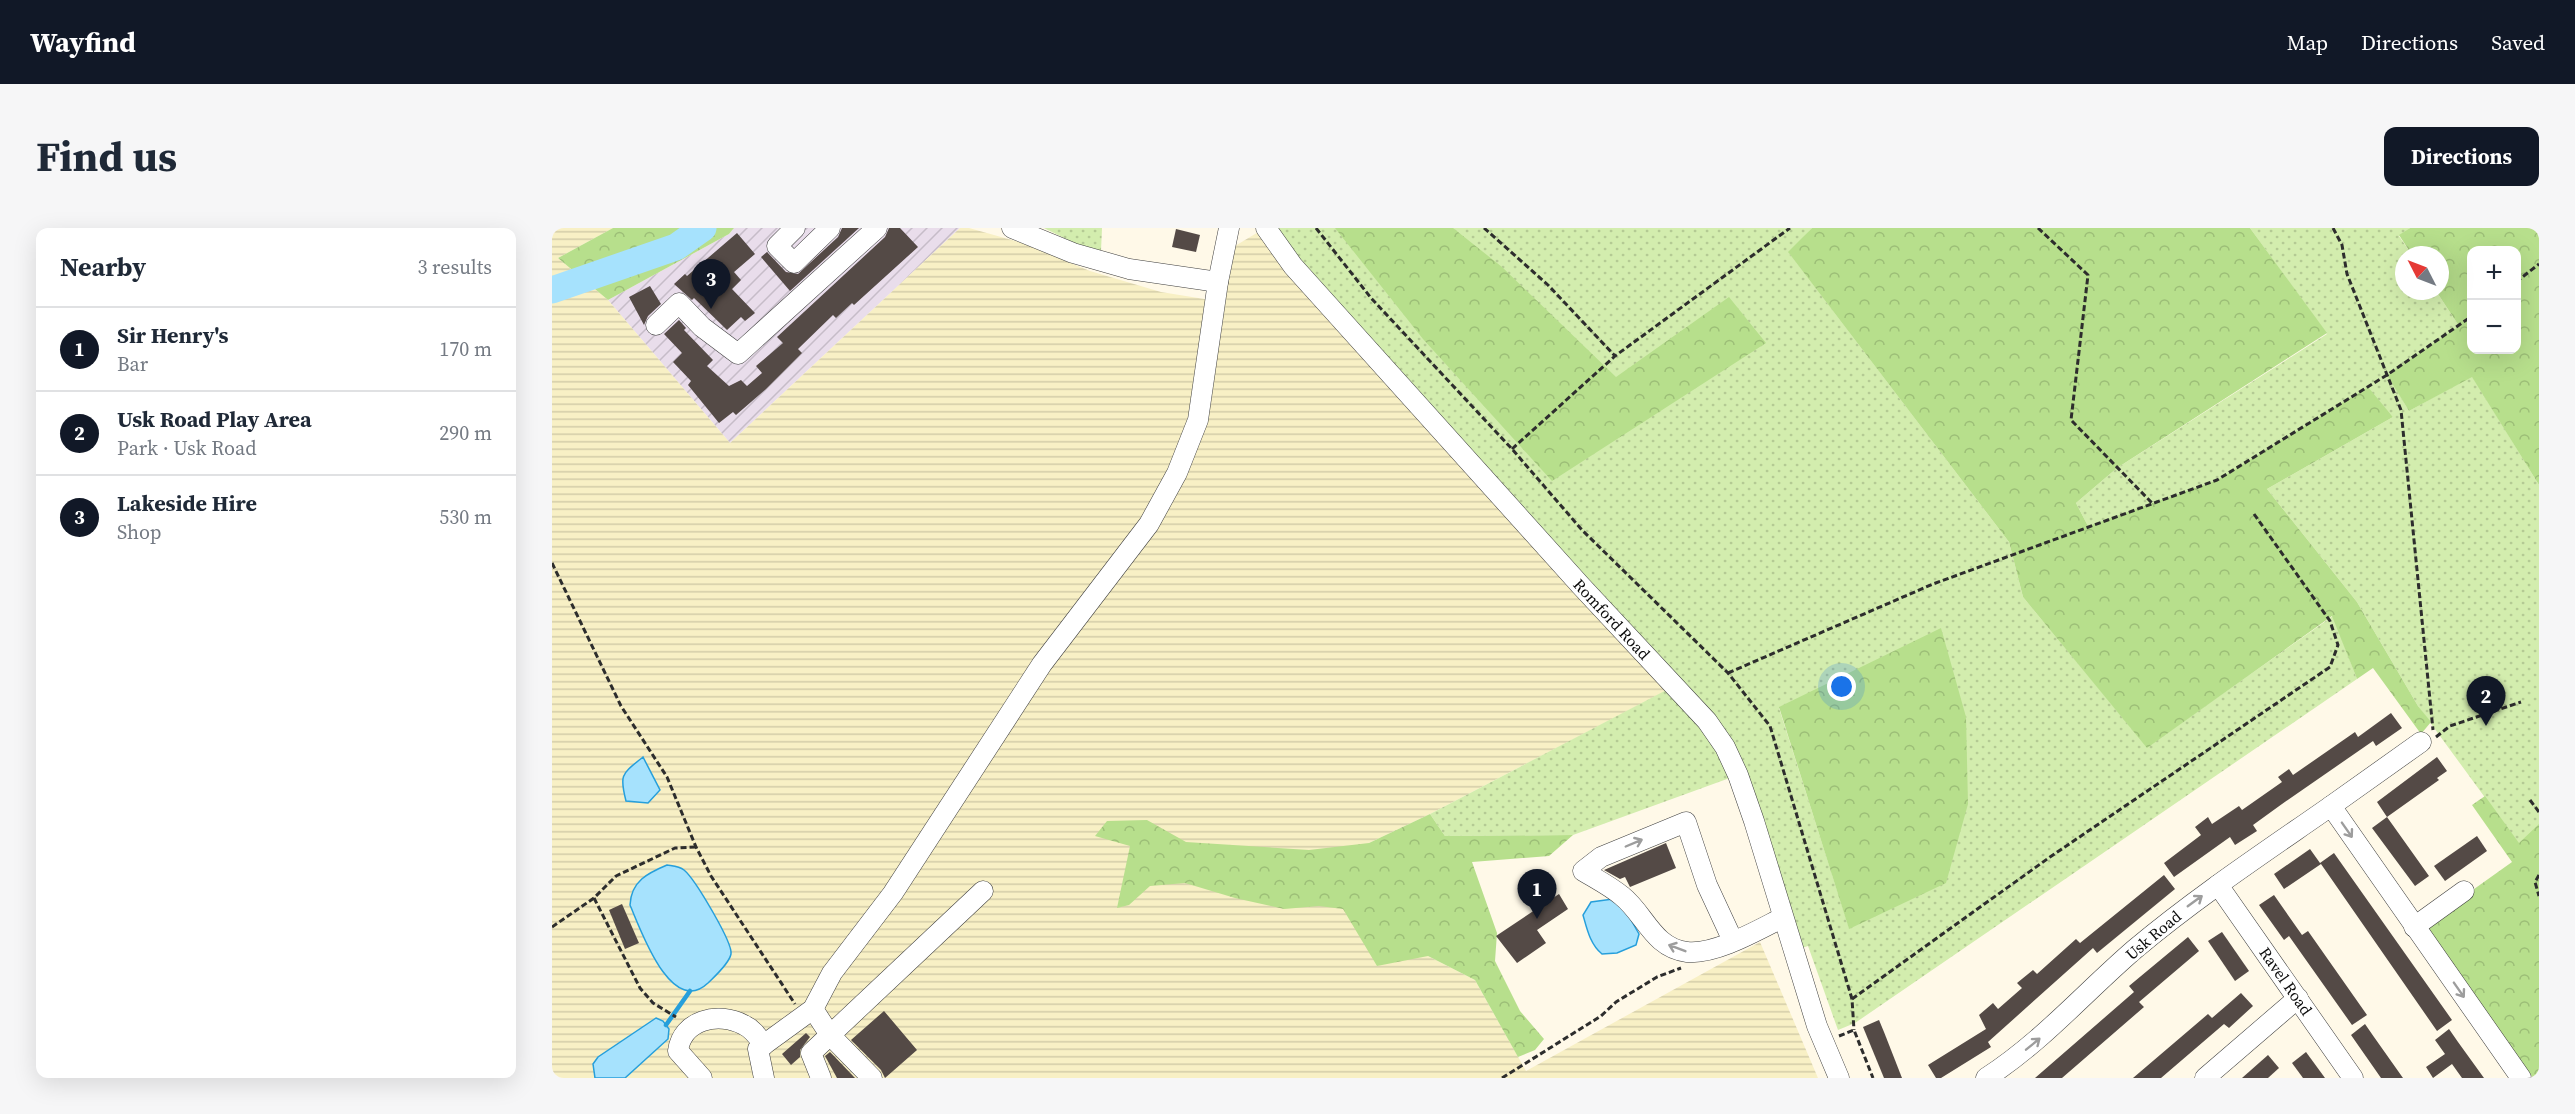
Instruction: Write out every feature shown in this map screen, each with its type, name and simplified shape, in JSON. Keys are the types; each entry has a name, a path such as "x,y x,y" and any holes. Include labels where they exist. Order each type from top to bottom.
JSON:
{"street":[{"path":"795,228 777,246 794,263 830,228"},
{"path":"656,325 679,303 702,327 738,354 877,228"},
{"path":"1012,228 1073,253 1129,269 1218,282"},
{"path":"764,1078 758,1049 807,1012 832,973 893,893 1042,664 1149,524 1177,473 1198,420 1218,282 1230,228"},
{"name":"Romford Road","path":"1266,228 1293,266 1582,587 1707,721 1725,747 1738,775 1817,1026 1839,1078"},
{"name":"Usk Road","path":"1986,1078 2040,1038 2134,950 2218,885 2428,740"},
{"path":"2331,806 2521,1078"},
{"path":"1733,941 1707,885 1686,822 1601,857 1583,871 1624,897 1659,939 1672,948 1688,952 1733,941 1782,918"},
{"name":"Ravel Road","path":"2218,885 2354,1078"},
{"path":"821,1078 811,1053 983,891"},
{"path":"2414,927 2464,891"},
{"path":"2205,1078 2298,998"},
{"path":"807,1012 872,1078"},
{"path":"702,1078 678,1051 680,1040 686,1030 695,1023 727,1019 743,1024 754,1031 764,1045"}],"path":[{"path":"1316,228 1371,297 1512,449 1582,530 1728,673 1770,726 1852,999 1854,1030 1873,1078"},
{"path":"1484,228 1548,285 1615,356"},
{"path":"1512,449 1615,356 1790,228"},
{"path":"2038,228 2088,275 2071,420 2152,503"},
{"path":"2333,228 2342,245 2347,274 2402,410 2428,740 2450,726 2521,702"},
{"path":"2521,279 2539,264"},
{"path":"1728,673 1933,584 2217,480 2387,375 2467,319"},
{"path":"1852,999 2050,857 2330,667 2338,645 2330,621 2254,514"},
{"path":"552,563 621,706 667,777 696,847 807,1012"},
{"path":"2530,800 2539,812"},
{"path":"552,927 594,898 616,876 675,848 696,847"},
{"path":"2539,875 2535,882 2539,896"},
{"path":"594,898 640,988 653,1003 677,1018 695,1023"},
{"path":"1502,1078 1601,1016 1616,1002 1658,977 1692,963 1703,950"},
{"path":"1835,1037 1854,1030"}],"shaded area":[{"path":"552,228 613,228 558,258 608,300 730,443 960,228 969,228 1022,243 1090,271 1161,292 1223,302 1235,246 1265,228 1675,686 1430,814 1369,843 1428,956 1475,980 1526,1071 1760,942 1818,1078 552,1078"},
{"path":"734,228 960,228 730,443 608,300 729,234"}],"green space":[{"path":"613,228 734,228 729,234 608,300 558,258"},
{"path":"1044,228 1102,228 1101,251 1074,243"},
{"path":"1266,228 1812,228 1789,253 2009,542 2023,597 2147,747 2333,616 2357,679 1855,1023 1838,1030 1808,946 1793,951 1738,775 1573,835 1445,836 1430,814 1674,686","holes":["1941,629 1849,928 1779,708"]},
{"path":"1335,228 1453,228 1502,267 1616,377 1729,297 1766,343 1552,481 1423,339"},
{"path":"1812,228 2250,228 2327,333 2117,468 2076,503 2088,526 2217,480 2368,387 2393,417 2267,489 2357,602 2418,706 2431,722 2421,734 2373,668 2357,679 2332,616 2147,748 2023,597 2009,542 1788,252"},
{"path":"2250,228 2410,228 2399,236 2406,246 2395,246 2395,300 2442,300 2459,326 2388,375 2409,411 2472,376 2539,485 2539,1078 2512,862 2519,844 2418,706 2357,602 2267,489 2393,417 2367,388 2217,480 2088,526 2076,503 2117,468 2327,334"},
{"path":"2410,228 2539,228 2539,485 2472,377 2409,411 2387,375 2459,326 2442,300 2449,300 2449,246 2406,246 2399,235"},
{"path":"1941,628 1966,717 1968,804 1946,883 1849,929 1779,707"},
{"path":"2485,796 2519,843 2539,824 2539,1078 2533,1078 2425,924 2512,862 2472,805"},
{"path":"1430,814 1445,836 1573,835 1549,856 1472,862 1497,933 1495,961 1520,1011 1544,1039 1535,1050 1518,1057 1475,980 1428,956 1377,966 1343,909 1319,906 1284,909 1235,898 1185,883 1150,886 1129,905 1117,908 1130,846 1095,836 1107,821 1147,820 1186,842 1309,850 1369,843"}],"water":[{"path":"643,757 660,790 648,803 626,801 624,775"},
{"path":"667,865 684,870 696,885 730,948 730,958 725,966 708,983 694,991 682,989 670,980 659,966 630,905 637,884 653,871"},
{"path":"1613,899 1622,904 1639,934 1636,945 1617,953 1602,954 1592,941 1583,915 1591,902"},
{"path":"656,1018 663,1021 669,1029 668,1039 625,1078 595,1078 593,1064 598,1057"}],"building":[{"path":"842,228 859,228 790,291 761,257 767,252 786,272 798,274 838,237"},
{"path":"889,228 900,228 918,247 854,305 852,303 836,318 833,315 798,349 802,353 766,389 736,415 733,412 719,423 688,385 691,381 673,362 682,353 664,334 679,320 686,328 684,330 713,360 707,366 729,386 741,380 747,386 762,373 756,366 783,343 777,337 885,237"},
{"path":"1176,229 1200,235 1196,252 1172,247"},
{"path":"737,233 755,254 734,272 741,280 732,289 755,313 745,321 741,317 727,330 694,298 692,300 674,284 685,274 687,276"},
{"path":"650,286 661,304 648,316 644,325 629,297"},
{"path":"2391,713 2402,728 2376,746 2373,741 2282,804 2253,825 2257,831 2235,845 2230,837 2174,877 2164,863 2201,835 2195,827 2208,817 2212,824 2239,806 2242,810 2282,782 2278,777 2289,769 2293,775 2355,732 2358,737"},
{"path":"2437,757 2447,771 2437,778 2439,780 2387,817 2377,802"},
{"path":"2387,817 2429,876 2415,886 2372,828"},
{"path":"2477,836 2487,851 2445,881 2434,866"},
{"path":"1666,843 1676,868 1630,887 1625,877 1620,879 1604,870"},
{"path":"2310,849 2320,863 2334,853 2452,1020 2437,1031 2321,864 2284,889 2274,874"},
{"path":"2164,875 2175,889 2097,953 2093,948 1988,1042 1991,1047 1941,1078 1936,1078 1928,1065 1986,1029 1979,1015 1993,1003 1998,1009 2022,988 2017,983 2033,970 2037,974 2076,939 2080,943"},
{"path":"1559,894 1568,909 1537,930 1546,943 1517,963 1496,936"},
{"path":"2274,895 2302,935 2308,931 2367,1015 2352,1025 2289,936 2284,940 2259,905"},
{"path":"622,904 639,943 625,949 609,910"},
{"path":"2222,932 2249,971 2235,981 2208,941"},
{"path":"2188,937 2199,951 2139,1002 2144,1007 2062,1078 2035,1078 2134,992 2129,986"},
{"path":"2241,993 2253,1006 2229,1028 2224,1024 2161,1078 2133,1078 2208,1014 2212,1018"},
{"path":"884,1011 917,1050 885,1078 881,1070 851,1040"},
{"path":"1879,1020 1902,1078 1884,1078 1863,1027"},
{"path":"2365,1024 2403,1078 2381,1078 2351,1035"},
{"path":"2449,1029 2484,1078 2462,1078 2452,1064 2433,1078 2426,1067 2445,1054 2435,1040"},
{"path":"806,1033 810,1037 800,1050 800,1057 791,1065 782,1054"},
{"path":"830,1052 855,1078 837,1078 825,1056"},
{"path":"2306,1052 2325,1078 2303,1078 2292,1063"},
{"path":"2268,1055 2279,1068 2268,1078 2242,1078"}],"waterway":[{"path":"552,290 676,247 703,228"},
{"path":"666,1025 690,991"}],"place":[{"name":"Lakeside Hire","path":"711,309"},
{"name":"Usk Road Play Area","path":"2486,726"},
{"name":"Sir Henry's","path":"1537,919"}]}
